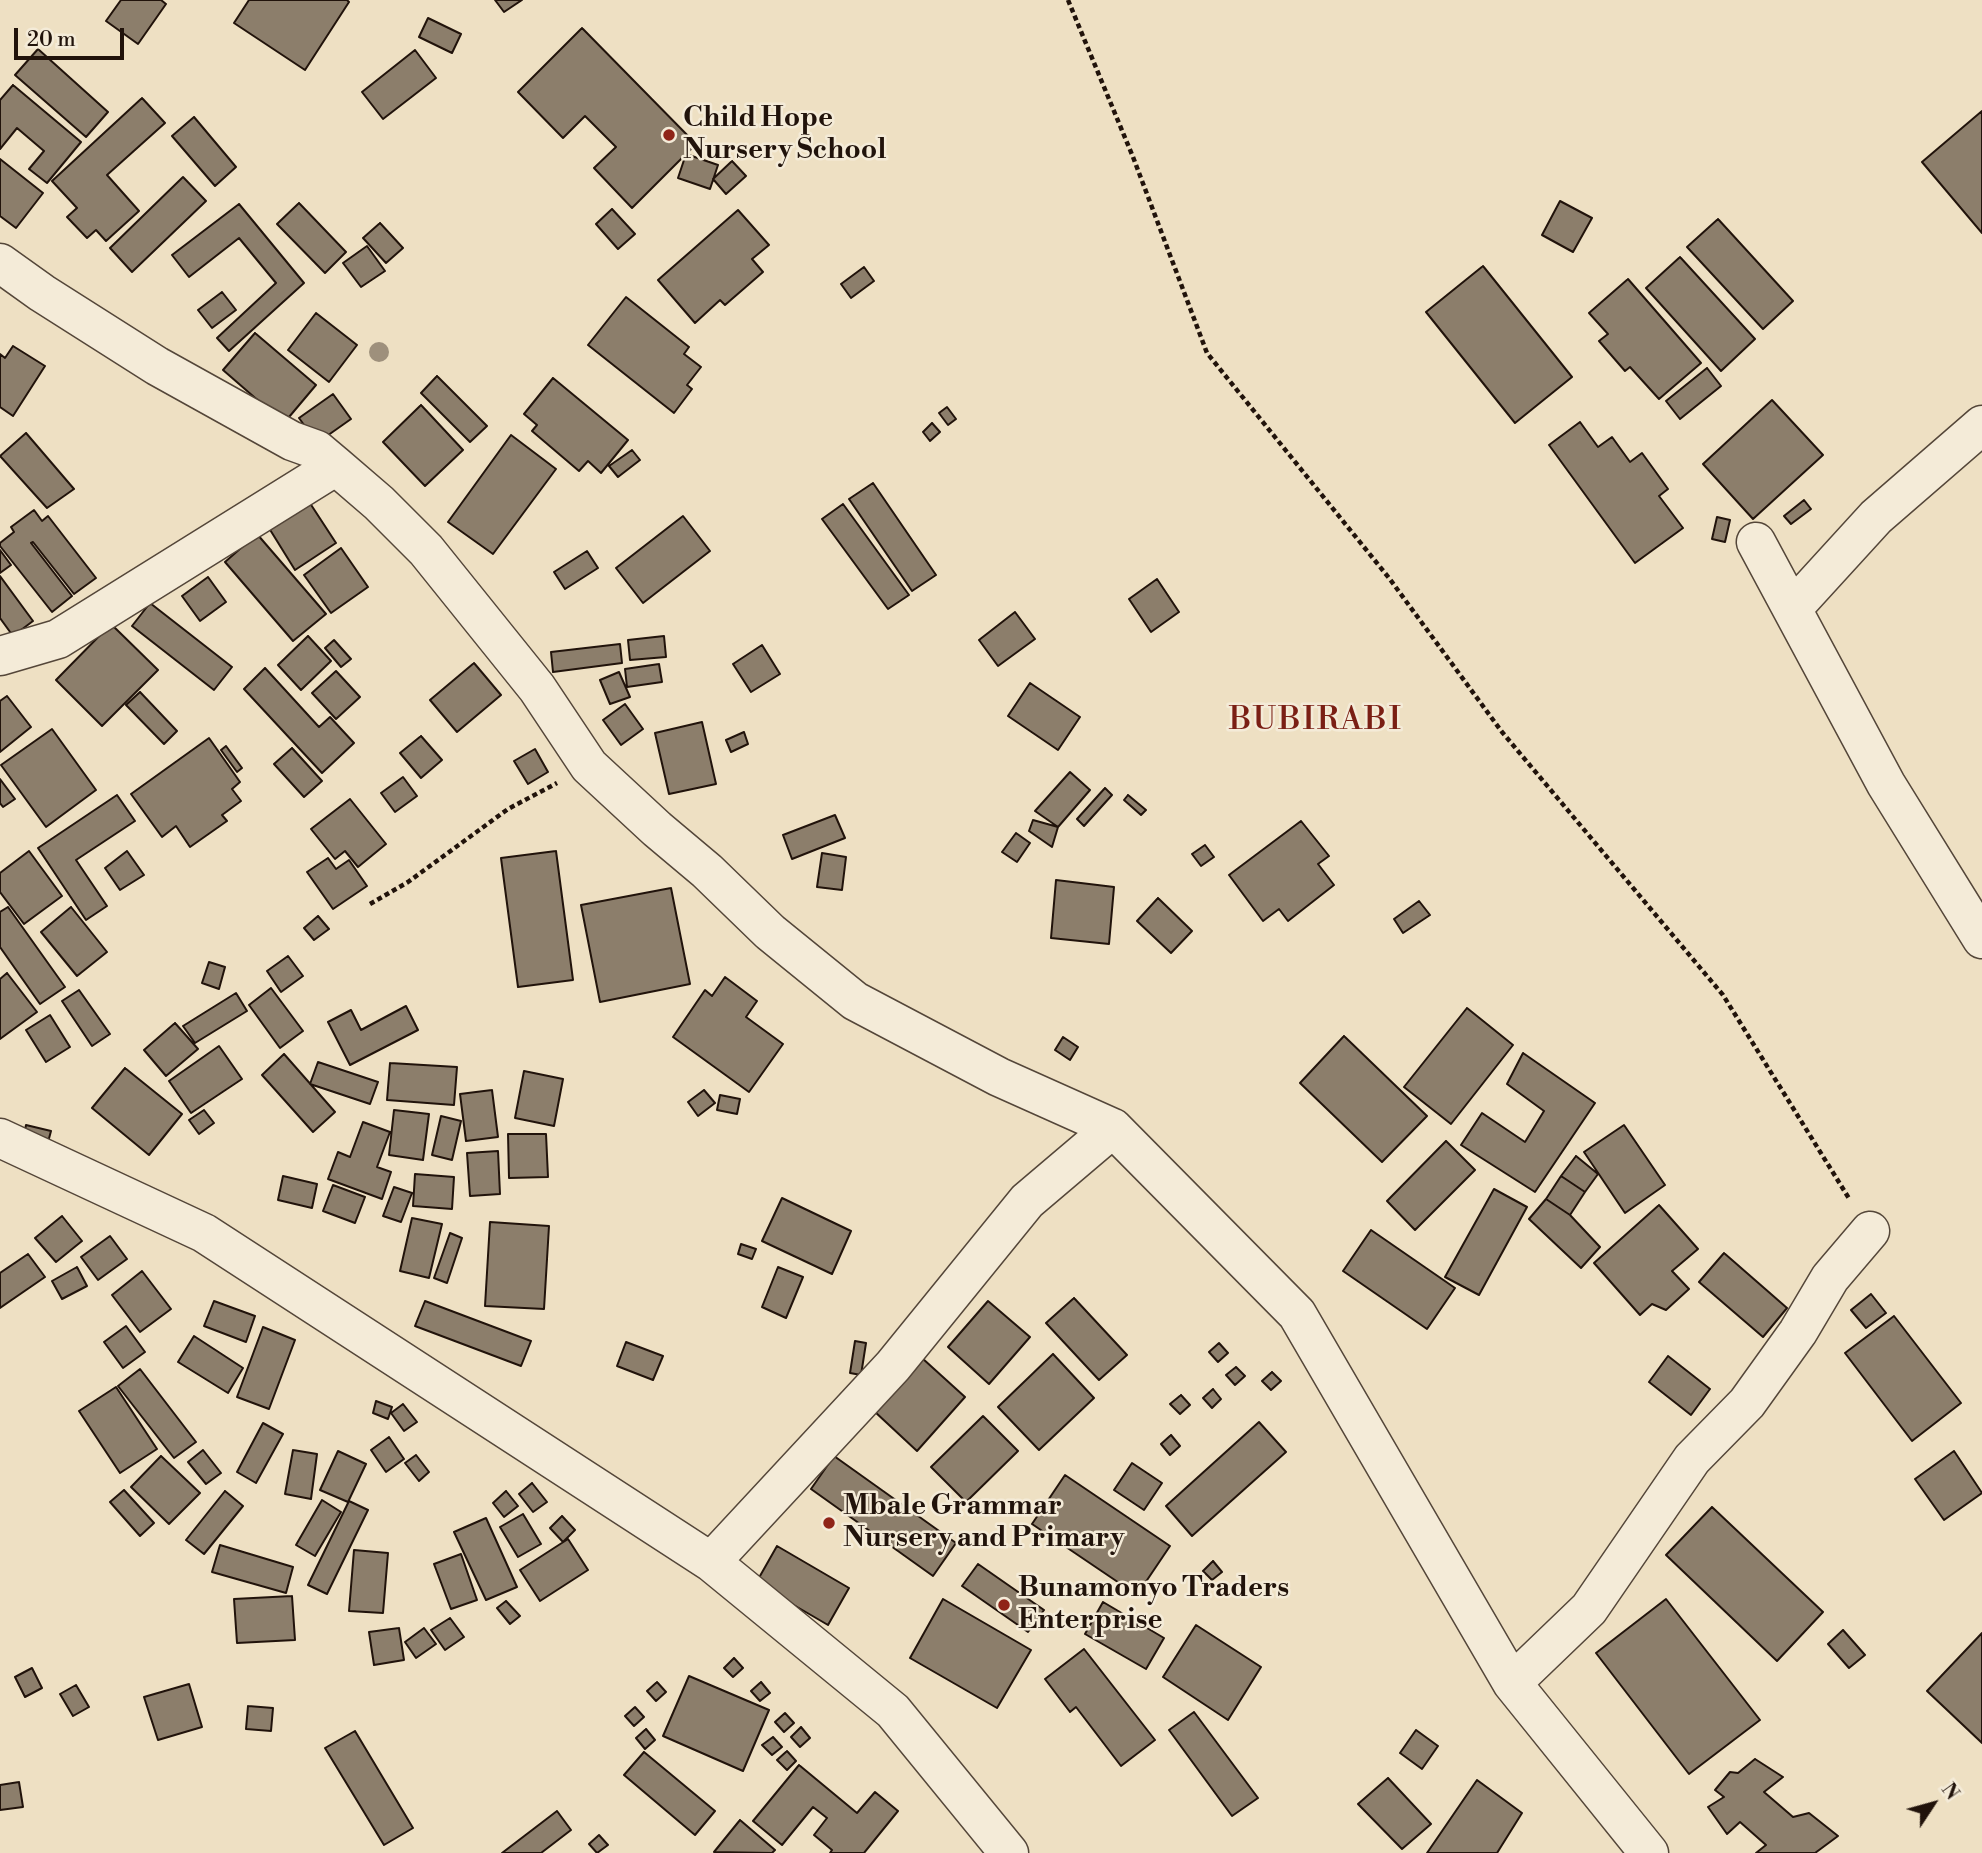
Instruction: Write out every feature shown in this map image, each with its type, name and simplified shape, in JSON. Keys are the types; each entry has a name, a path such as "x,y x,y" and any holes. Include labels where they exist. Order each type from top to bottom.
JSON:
{"street":[{"path":"0,263 156,366 292,441 317,450 336,466 388,513 444,571 537,688 589,766 770,932 855,1001 999,1077 1113,1128 1297,1314 1512,1683 1649,1853"},
{"path":"1792,609 1876,517 1982,425"},
{"path":"0,656 58,639 336,466"},
{"path":"1756,542 1886,784 1982,939"},
{"path":"711,1562 893,1366 1027,1201 1113,1128"},
{"path":"0,1138 204,1233 711,1562 893,1711 1005,1852"},
{"path":"1512,1683 1589,1609 1692,1459 1747,1403 1797,1332 1830,1278 1870,1231"}],"path":[{"path":"1068,0 1133,157 1207,353 1389,578 1502,732 1723,995 1870,1231"},
{"path":"370,904 408,883 508,809 589,766"}],"building":[{"path":"121,0 161,0 166,4 138,44 106,21"},
{"path":"249,0 349,2 305,70 234,23"},
{"path":"495,0 522,0 504,12"},
{"path":"428,18 461,34 452,53 419,37"},
{"path":"582,28 696,144 632,208 594,168 616,147 585,116 563,138 518,92"},
{"path":"38,49 108,112 86,137 15,75"},
{"path":"415,50 436,78 383,119 362,92"},
{"path":"13,85 81,142 47,183 29,169 44,151 17,128 0,149 0,100"},
{"path":"142,98 165,123 107,175 139,211 106,241 96,230 87,238 67,217 77,208 52,181"},
{"path":"1982,111 1982,233 1922,162"},
{"path":"194,117 236,167 215,186 172,136"},
{"path":"686,154 718,165 710,189 678,178"},
{"path":"0,159 43,193 16,228 0,216"},
{"path":"732,161 746,176 726,194 713,179"},
{"path":"183,177 206,201 132,272 110,248"},
{"path":"1560,201 1592,218 1573,252 1542,235"},
{"path":"299,203 346,252 325,273 277,224"},
{"path":"239,204 304,283 229,351 217,338 276,283 239,238 189,277 172,255"},
{"path":"612,209 635,234 618,249 596,224"},
{"path":"738,210 769,245 752,259 763,272 725,305 720,300 695,323 658,280"},
{"path":"1718,219 1793,301 1763,329 1687,247"},
{"path":"380,223 403,248 386,263 363,238"},
{"path":"367,246 385,271 361,287 343,263"},
{"path":"1680,257 1755,339 1721,371 1646,288"},
{"path":"1483,266 1572,377 1515,423 1426,312"},
{"path":"864,267 874,281 851,298 841,284"},
{"path":"1628,279 1701,363 1659,399 1630,367 1625,371 1599,341 1608,334 1589,313"},
{"path":"222,292 236,310 212,328 198,310"},
{"path":"626,297 689,347 684,354 701,367 687,385 692,389 674,413 588,345"},
{"path":"316,313 357,345 329,382 288,350"},
{"path":"255,333 316,385 284,423 223,370"},
{"path":"13,346 45,366 13,416 0,407 0,354 5,358"},
{"path":"1707,368 1721,386 1680,419 1666,401"},
{"path":"437,376 487,426 470,442 421,393"},
{"path":"553,378 628,440 601,473 588,461 579,471 532,431 537,425 524,414"},
{"path":"333,394 351,419 317,443 299,418"},
{"path":"1772,400 1823,455 1753,519 1703,464"},
{"path":"421,405 463,450 425,486 383,442"},
{"path":"947,407 956,419 948,425 939,413"},
{"path":"1580,422 1598,447 1612,437 1630,462 1642,453 1668,489 1659,496 1683,528 1635,563 1549,445"},
{"path":"932,423 940,432 930,441 923,432"},
{"path":"26,433 74,489 47,508 0,456"},
{"path":"511,435 556,469 493,554 448,522"},
{"path":"632,450 640,460 618,477 609,466"},
{"path":"873,483 936,575 912,591 849,499"},
{"path":"304,494 336,543 295,570 264,520"},
{"path":"1804,500 1811,509 1791,524 1784,516"},
{"path":"843,504 909,595 888,609 822,519"},
{"path":"34,510 42,521 48,516 96,578 74,594 33,542 31,543 72,596 52,612 0,546 0,543 14,532 11,527"},
{"path":"683,516 710,551 643,603 616,568"},
{"path":"1717,517 1730,520 1725,542 1712,539"},
{"path":"257,534 326,614 293,641 225,562"},
{"path":"341,548 368,587 331,613 304,575"},
{"path":"0,550 11,565 0,573"},
{"path":"587,551 598,568 565,589 554,572"},
{"path":"0,576 33,621 13,636 0,618"},
{"path":"208,577 226,602 200,621 182,596"},
{"path":"1157,579 1179,612 1151,632 1129,599"},
{"path":"150,603 232,667 214,690 132,626"},
{"path":"1015,612 1035,639 998,666 979,640"},
{"path":"111,624 158,670 102,726 56,680"},
{"path":"308,636 331,661 301,690 278,665"},
{"path":"664,636 666,657 630,660 628,640"},
{"path":"334,640 351,659 341,667 325,648"},
{"path":"620,644 622,663 553,672 551,652"},
{"path":"762,645 780,674 751,692 733,664"},
{"path":"474,663 501,695 457,732 430,700"},
{"path":"659,664 662,682 627,687 625,669"},
{"path":"265,668 319,727 330,717 354,743 322,773 244,689"},
{"path":"336,671 360,697 336,719 312,693"},
{"path":"619,672 630,697 610,704 600,680"},
{"path":"1030,683 1080,717 1058,750 1008,716"},
{"path":"140,692 177,731 164,744 126,705"},
{"path":"7,696 31,727 0,752 0,701"},
{"path":"625,704 643,729 621,745 603,720"},
{"path":"702,722 716,784 669,794 655,733"},
{"path":"52,729 96,790 46,827 1,765"},
{"path":"744,732 748,744 731,752 726,740"},
{"path":"421,736 442,760 421,778 400,753"},
{"path":"209,738 240,782 232,789 241,801 222,815 227,821 190,847 176,826 162,837 131,794"},
{"path":"226,746 242,768 237,772 221,750"},
{"path":"292,748 322,781 304,797 274,764"},
{"path":"535,749 548,772 528,784 514,761"},
{"path":"1070,772 1090,790 1058,827 1035,811"},
{"path":"403,777 417,796 395,812 381,793"},
{"path":"0,779 15,799 3,807 0,803"},
{"path":"1105,788 1112,795 1084,826 1077,819"},
{"path":"117,795 135,821 76,860 107,906 86,920 38,848"},
{"path":"1128,795 1146,810 1141,815 1124,800"},
{"path":"350,799 386,844 358,867 345,851 335,859 311,829"},
{"path":"835,815 845,838 792,859 783,835"},
{"path":"1033,820 1058,827 1052,847 1029,831"},
{"path":"1301,821 1329,856 1318,864 1334,885 1288,921 1279,909 1263,921 1229,875"},
{"path":"1016,833 1030,843 1017,862 1002,852"},
{"path":"1205,845 1214,857 1201,866 1192,854"},
{"path":"29,851 62,896 24,924 0,892 0,873"},
{"path":"127,851 144,875 120,890 105,868"},
{"path":"556,851 573,980 518,987 501,858"},
{"path":"822,853 846,857 842,890 817,887"},
{"path":"328,858 336,869 349,860 367,886 333,909 307,872"},
{"path":"1056,880 1114,887 1109,944 1051,938"},
{"path":"671,888 690,984 600,1002 581,905"},
{"path":"1158,898 1192,931 1171,953 1137,921"},
{"path":"1419,901 1430,915 1403,933 1394,919"},
{"path":"8,907 65,987 40,1004 0,947 0,912"},
{"path":"71,907 107,952 77,976 41,932"},
{"path":"318,916 329,929 314,940 304,928"},
{"path":"288,956 303,976 281,992 267,971"},
{"path":"209,962 225,967 219,989 202,983"},
{"path":"7,973 37,1012 0,1039 0,979"},
{"path":"725,977 757,1001 746,1017 783,1044 749,1092 673,1037 705,990 712,996"},
{"path":"271,988 303,1031 280,1048 249,1005"},
{"path":"79,990 110,1034 92,1046 62,1001"},
{"path":"236,993 247,1011 195,1043 183,1026"},
{"path":"406,1006 418,1030 350,1065 328,1022 351,1010 361,1030"},
{"path":"1467,1008 1513,1045 1451,1124 1404,1087"},
{"path":"50,1015 70,1047 46,1062 26,1030"},
{"path":"175,1023 198,1049 166,1076 144,1050"},
{"path":"1344,1036 1427,1116 1382,1162 1300,1083"},
{"path":"1063,1037 1078,1047 1070,1060 1055,1050"},
{"path":"219,1046 242,1079 191,1113 169,1081"},
{"path":"1523,1053 1595,1103 1535,1192 1461,1145 1482,1113 1525,1142 1544,1111 1507,1084"},
{"path":"284,1054 335,1112 313,1132 262,1075"},
{"path":"318,1062 378,1082 370,1104 310,1084"},
{"path":"390,1063 457,1067 454,1105 387,1100"},
{"path":"125,1068 182,1114 149,1155 92,1108"},
{"path":"524,1071 563,1079 554,1126 515,1118"},
{"path":"492,1090 498,1137 466,1141 460,1094"},
{"path":"704,1090 715,1103 698,1116 688,1102"},
{"path":"720,1095 740,1099 737,1114 717,1110"},
{"path":"204,1110 214,1123 199,1134 189,1120"},
{"path":"394,1110 429,1114 423,1160 389,1155"},
{"path":"441,1116 461,1121 452,1160 432,1155"},
{"path":"363,1122 390,1132 377,1167 391,1172 382,1199 328,1179 338,1152 350,1157"},
{"path":"26,1125 51,1131 47,1146 23,1140"},
{"path":"1624,1125 1665,1185 1625,1213 1584,1152"},
{"path":"508,1134 546,1134 548,1177 509,1178"},
{"path":"1446,1141 1475,1170 1415,1230 1387,1201"},
{"path":"498,1151 500,1194 470,1196 467,1153"},
{"path":"1576,1156 1598,1174 1585,1192 1561,1176"},
{"path":"415,1174 454,1177 452,1209 413,1206"},
{"path":"283,1176 317,1184 312,1208 278,1200"},
{"path":"1561,1176 1585,1192 1570,1215 1546,1199"},
{"path":"333,1185 365,1197 355,1223 323,1211"},
{"path":"394,1187 412,1193 401,1222 383,1216"},
{"path":"1494,1189 1527,1207 1479,1295 1445,1277"},
{"path":"782,1198 851,1231 832,1274 762,1241"},
{"path":"1546,1199 1570,1215 1600,1247 1581,1268 1529,1219"},
{"path":"1659,1205 1698,1249 1672,1271 1689,1289 1666,1310 1652,1304 1640,1315 1594,1263"},
{"path":"62,1216 82,1241 56,1262 35,1238"},
{"path":"412,1218 442,1224 429,1278 400,1271"},
{"path":"490,1222 549,1226 544,1309 485,1306"},
{"path":"1371,1230 1455,1288 1427,1329 1343,1271"},
{"path":"450,1233 462,1238 447,1283 434,1278"},
{"path":"110,1236 127,1259 98,1280 81,1257"},
{"path":"741,1244 756,1249 752,1259 738,1254"},
{"path":"1724,1253 1787,1308 1763,1337 1699,1282"},
{"path":"28,1254 45,1277 0,1308 0,1273"},
{"path":"77,1267 87,1286 62,1299 52,1281"},
{"path":"778,1267 803,1277 786,1318 762,1307"},
{"path":"142,1271 171,1309 140,1332 112,1295"},
{"path":"1871,1294 1886,1313 1866,1328 1851,1310"},
{"path":"1074,1298 1127,1355 1099,1380 1046,1323"},
{"path":"214,1301 255,1316 246,1342 204,1326"},
{"path":"425,1301 531,1341 521,1366 415,1326"},
{"path":"988,1301 1030,1337 989,1384 948,1347"},
{"path":"1894,1316 1961,1403 1912,1441 1845,1353"},
{"path":"126,1326 145,1352 123,1368 104,1342"},
{"path":"263,1327 295,1340 269,1409 237,1397"},
{"path":"194,1336 243,1368 228,1393 178,1362"},
{"path":"855,1341 866,1343 861,1375 850,1373"},
{"path":"626,1342 663,1356 653,1380 617,1366"},
{"path":"1219,1343 1228,1353 1218,1362 1209,1352"},
{"path":"1053,1354 1094,1398 1039,1450 998,1407"},
{"path":"1668,1356 1710,1389 1691,1415 1649,1382"},
{"path":"922,1358 965,1397 917,1451 874,1411"},
{"path":"1236,1367 1245,1376 1235,1385 1226,1375"},
{"path":"140,1369 196,1442 174,1458 118,1386"},
{"path":"1272,1372 1281,1381 1271,1390 1262,1381"},
{"path":"116,1387 157,1449 120,1473 79,1411"},
{"path":"1213,1389 1221,1399 1212,1408 1203,1398"},
{"path":"1181,1395 1190,1405 1180,1414 1170,1404"},
{"path":"376,1401 392,1407 388,1419 373,1413"},
{"path":"403,1404 417,1422 404,1431 391,1413"},
{"path":"983,1416 1018,1451 966,1502 931,1467"},
{"path":"1259,1422 1286,1452 1192,1536 1166,1506"},
{"path":"263,1423 283,1434 256,1483 237,1472"},
{"path":"1171,1435 1180,1446 1170,1455 1161,1444"},
{"path":"389,1437 404,1459 386,1472 371,1450"},
{"path":"203,1450 221,1473 206,1484 188,1462"},
{"path":"293,1450 317,1454 311,1499 285,1494"},
{"path":"338,1451 366,1464 348,1502 320,1490"},
{"path":"1954,1451 1982,1493 1944,1520 1915,1479"},
{"path":"416,1455 429,1472 419,1481 405,1463"},
{"path":"161,1456 200,1493 169,1524 131,1487"},
{"path":"834,1456 956,1543 933,1576 811,1489"},
{"path":"1132,1463 1162,1483 1144,1510 1114,1490"},
{"path":"1065,1475 1170,1546 1137,1595 1032,1524"},
{"path":"532,1483 547,1502 533,1512 519,1494"},
{"path":"124,1490 154,1523 140,1536 110,1502"},
{"path":"225,1491 243,1506 204,1554 186,1540"},
{"path":"506,1491 518,1506 504,1517 493,1503"},
{"path":"322,1500 341,1512 315,1556 296,1545"},
{"path":"349,1501 368,1510 327,1594 308,1585"},
{"path":"1712,1507 1823,1612 1777,1661 1666,1555"},
{"path":"523,1514 541,1544 518,1557 500,1527"},
{"path":"562,1516 575,1530 563,1542 550,1528"},
{"path":"486,1518 517,1587 486,1600 454,1532"},
{"path":"568,1539 588,1570 540,1601 520,1570"},
{"path":"220,1545 293,1567 286,1593 212,1572"},
{"path":"777,1546 849,1588 828,1625 756,1583"},
{"path":"354,1550 388,1553 383,1613 349,1611"},
{"path":"461,1554 477,1600 451,1609 434,1564"},
{"path":"1213,1561 1222,1572 1212,1580 1203,1571"},
{"path":"978,1564 1044,1610 1028,1632 962,1586"},
{"path":"292,1596 295,1640 237,1643 234,1599"},
{"path":"943,1599 1031,1650 997,1708 910,1658"},
{"path":"1666,1599 1760,1720 1689,1774 1596,1653"},
{"path":"506,1601 520,1616 510,1624 497,1608"},
{"path":"1103,1602 1164,1638 1146,1669 1085,1634"},
{"path":"450,1618 464,1637 445,1650 431,1630"},
{"path":"1196,1625 1261,1667 1228,1720 1163,1677"},
{"path":"399,1628 404,1660 374,1665 369,1632"},
{"path":"424,1628 436,1644 416,1658 405,1642"},
{"path":"1843,1630 1865,1655 1849,1668 1828,1644"},
{"path":"1982,1633 1982,1743 1927,1691"},
{"path":"1084,1649 1155,1740 1121,1766 1076,1707 1070,1712 1045,1679"},
{"path":"734,1658 743,1668 733,1677 724,1668"},
{"path":"32,1668 42,1688 25,1697 15,1677"},
{"path":"689,1676 769,1710 743,1771 663,1736"},
{"path":"657,1682 666,1692 656,1701 647,1691"},
{"path":"761,1682 770,1693 760,1701 751,1691"},
{"path":"189,1684 202,1727 158,1740 144,1697"},
{"path":"76,1685 89,1707 73,1716 60,1694"},
{"path":"248,1706 273,1708 271,1731 246,1729"},
{"path":"635,1707 644,1717 634,1726 625,1716"},
{"path":"1194,1712 1258,1798 1232,1816 1169,1730"},
{"path":"785,1713 794,1723 784,1732 775,1722"},
{"path":"801,1727 810,1738 800,1747 791,1737"},
{"path":"646,1729 655,1740 645,1749 636,1738"},
{"path":"1416,1730 1438,1746 1422,1769 1400,1753"},
{"path":"355,1731 413,1828 384,1845 325,1748"},
{"path":"773,1737 782,1747 772,1755 762,1745"},
{"path":"787,1751 796,1761 787,1770 777,1760"},
{"path":"644,1752 715,1811 695,1835 624,1775"},
{"path":"1755,1759 1783,1777 1764,1792 1793,1817 1809,1813 1838,1836 1815,1853 1756,1853 1766,1845 1740,1822 1727,1834 1708,1807 1724,1797 1715,1790 1730,1772 1738,1773"},
{"path":"799,1765 857,1813 875,1792 898,1811 864,1853 830,1853 832,1850 814,1835 827,1818 813,1807 782,1845 753,1821"},
{"path":"1388,1778 1431,1824 1402,1849 1358,1804"},
{"path":"1477,1780 1522,1813 1497,1853 1427,1853"},
{"path":"19,1782 23,1807 0,1810 0,1785"},
{"path":"557,1811 571,1830 541,1853 502,1853"},
{"path":"740,1820 775,1850 772,1853 714,1852"},
{"path":"599,1835 608,1845 597,1853 589,1844"}],"place":[{"name":"Child Hope Nursery School","path":"669,135"},
{"name":"Mbale Grammar Nursery and Primary","path":"829,1523"},
{"name":"Bunamonyo Traders Enterprise","path":"1004,1605"}],"district":[{"name":"BUBIRABI","path":"1316,721"}]}
